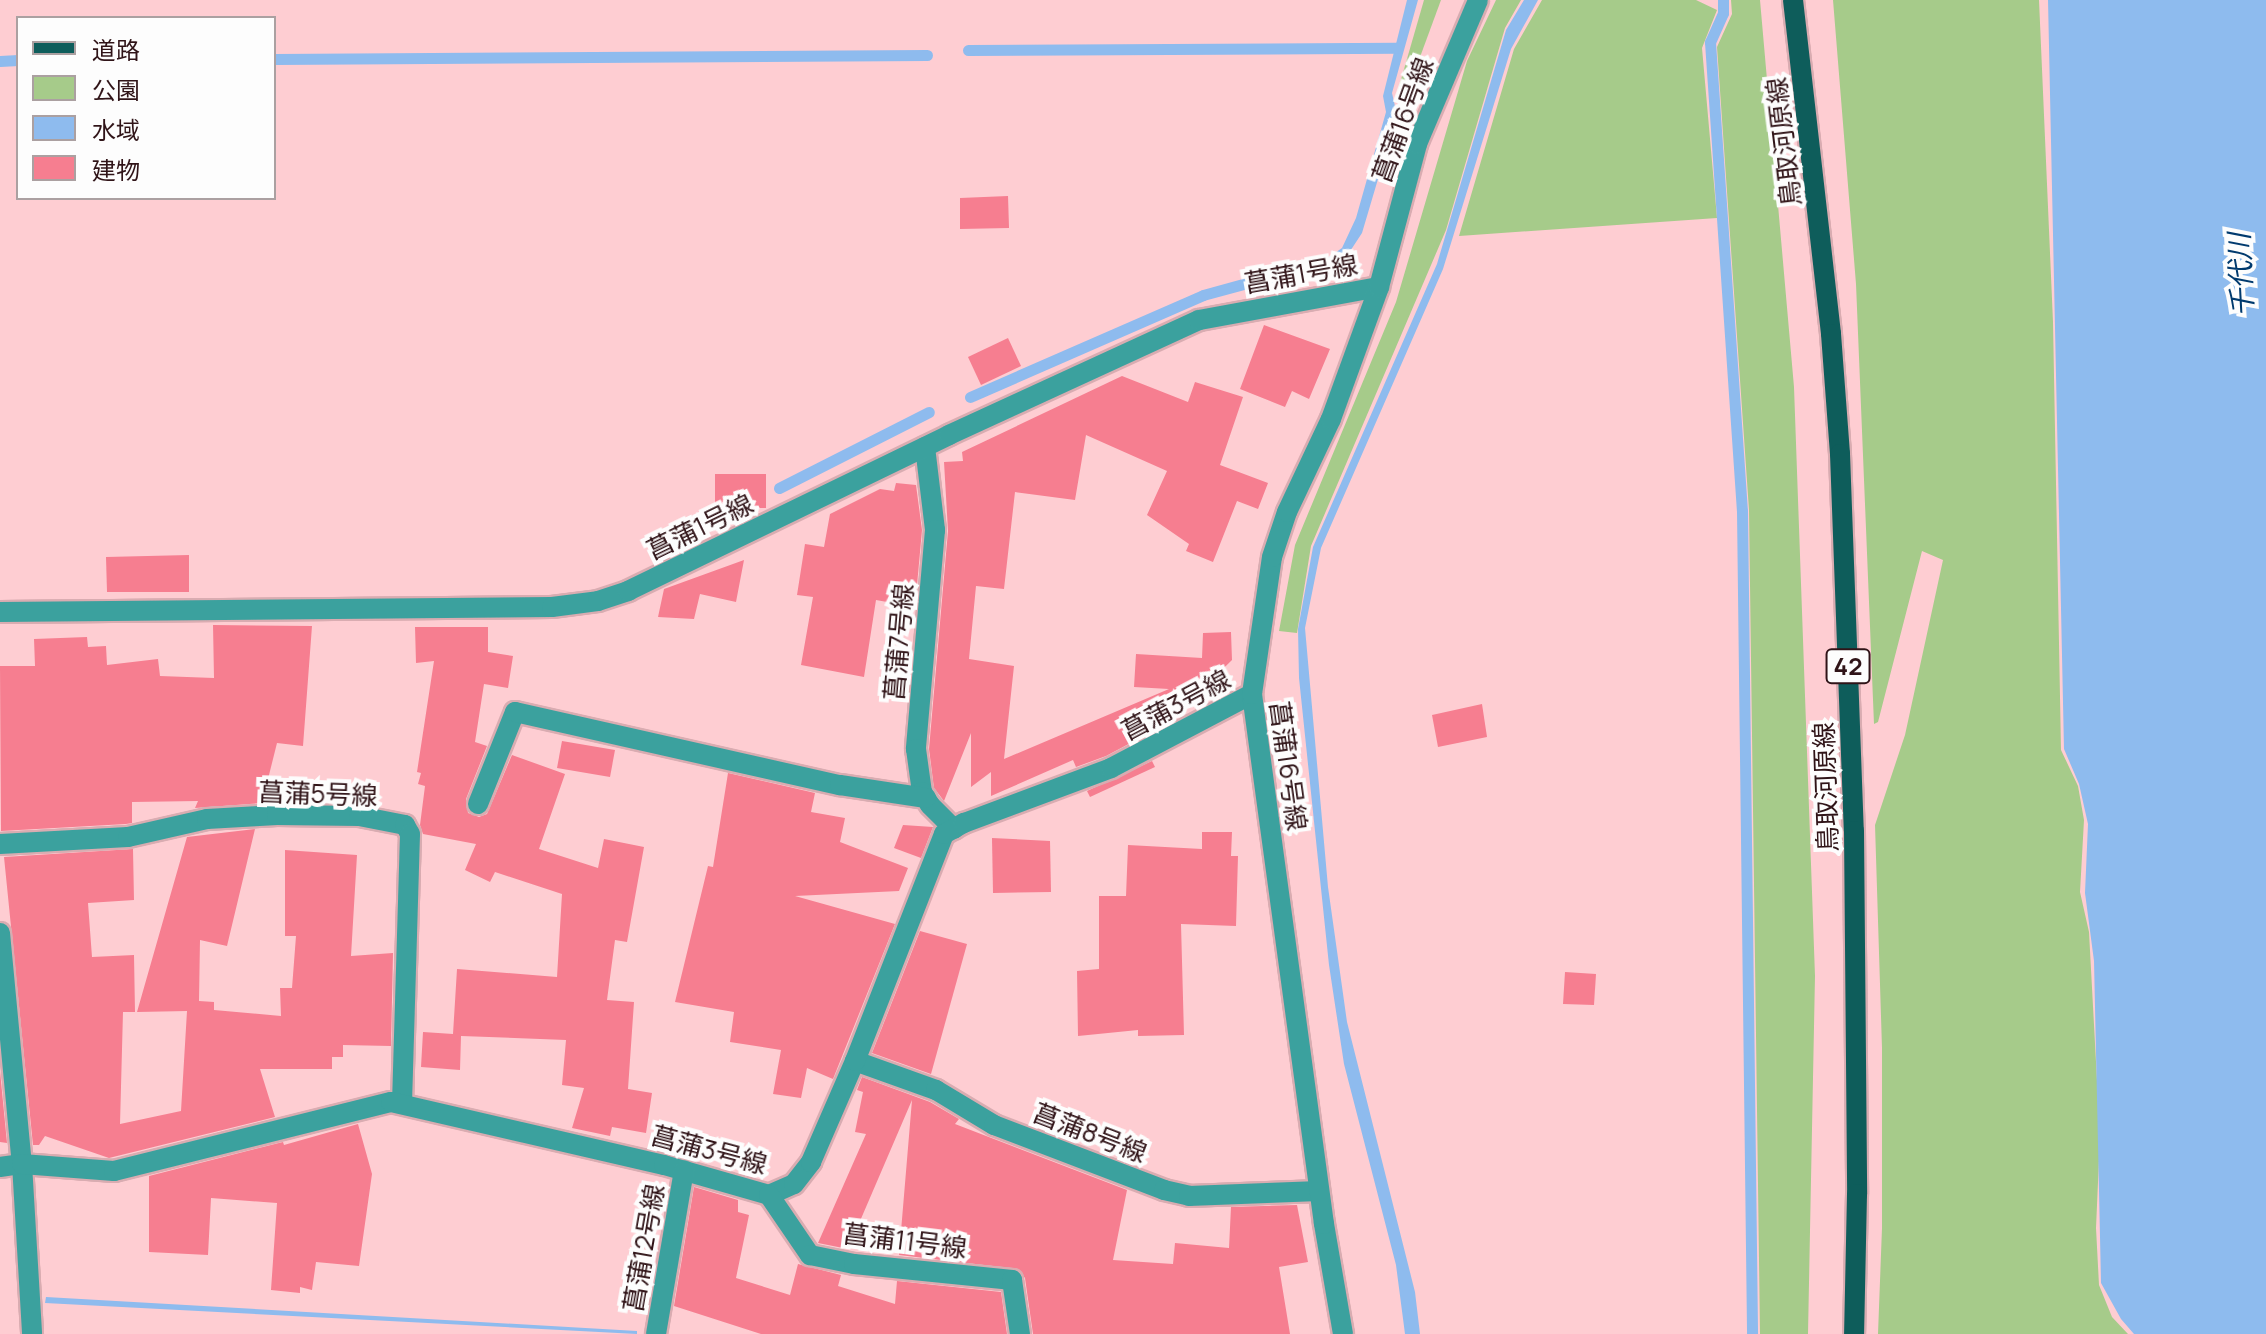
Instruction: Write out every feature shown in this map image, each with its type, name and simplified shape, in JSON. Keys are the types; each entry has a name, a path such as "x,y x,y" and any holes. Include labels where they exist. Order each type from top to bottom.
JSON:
{"main road":[{"name":"鳥取河原線","path":"1793,0 1828,305 1840,454 1854,831 1857,1194 1854,1334"}],"street":[{"name":"菖蒲16号線","path":"1343,1334 1319,1191 1252,694 1272,557 1287,512 1331,419 1379,287 1417,144 1478,0"},
{"name":"菖蒲1号線","path":"0,612 578,605 628,591 925,447 1199,320 1379,287"},
{"name":"菖蒲7号線","path":"925,447 935,530 916,749 926,798"},
{"name":"菖蒲3号線","path":"0,1167 22,1164 114,1171 391,1102 684,1170 769,1195 794,1184 811,1162 855,1061 944,834 1111,768 1252,694"},
{"path":"478,804 515,712 840,785 926,798 954,829"},
{"name":"菖蒲5号線","path":"0,844 128,837 207,819 277,815 359,816 405,825 410,834 402,1104"},
{"path":"0,933 22,1164 32,1334"},
{"name":"菖蒲8号線","path":"855,1061 936,1090 994,1125 1164,1190 1189,1196 1319,1191"},
{"name":"菖蒲12号線","path":"656,1334 684,1170"},
{"name":"菖蒲11号線","path":"769,1195 810,1255 854,1264 1012,1280 1020,1334"}],"green space":[{"path":"1424,0 1441,0 1402,106 1398,90"},
{"path":"1496,0 1521,0 1505,28 1446,230 1311,546 1297,633 1279,631 1295,545 1396,302 1467,61"},
{"path":"1542,0 1696,0 1717,10 1702,48 1717,218 1459,236 1514,49"},
{"path":"1731,0 1760,0 1794,387 1815,976 1808,1334 1760,1334 1749,510 1717,47 1732,14"},
{"path":"1833,0 2039,0 2053,322 2061,750 2078,786 2084,820 2080,892 2089,932 2100,1136 2096,1228 2099,1285 2112,1317 2128,1334 1878,1334 1882,1228 1882,1048 1875,825 1905,735 1943,560 1922,551 1878,722 1874,724 1856,284"}],"water":[{"path":"1407,0 1418,0 1392,93 1397,115 1362,233 1343,262 1313,280 1299,278 1342,248 1356,218 1386,112 1383,96"},
{"path":"1524,0 1538,0 1511,49 1443,269 1321,548 1305,628 1328,887 1347,1022 1415,1292 1420,1334 1405,1334 1396,1265 1344,1064 1329,965 1299,678 1298,629 1313,547 1437,264 1506,30"},
{"name":"千代川","path":"2048,0 2266,0 2266,1334 2134,1334 2121,1319 2101,1283 2094,961 2085,893 2088,824 2079,784 2064,749"},
{"path":"46,1297 637,1331 637,1334 45,1303"}],"building":[{"path":"1008,196 1009,228 960,229 960,198"},
{"path":"1264,325 1330,349 1309,399 1292,391 1285,407 1240,389"},
{"path":"1008,338 1021,366 981,385 968,357"},
{"path":"1122,376 1188,402 1195,382 1243,397 1220,465 1268,483 1258,509 1237,501 1213,562 1186,551 1189,544 1147,515 1167,471 1086,435 1075,500 1015,492 1004,589 976,586 969,659 1014,666 1004,759 1169,689 1134,687 1136,654 1202,658 1203,633 1231,632 1232,660 1168,723 1106,756 1076,767 1073,760 991,796 991,772 971,787 971,733 944,801 934,788 929,749 948,531 944,462 963,461 962,452"},
{"path":"715,474 766,474 766,508 715,508"},
{"path":"896,483 916,485 922,530 915,607 876,600 864,677 801,665 813,597 797,595 805,544 824,547 830,514 880,489 894,491"},
{"path":"189,555 189,592 107,592 106,557"},
{"path":"744,560 736,602 700,594 694,619 658,617 664,589"},
{"path":"213,625 312,626 303,746 277,743 262,803 195,808 198,801 132,802 132,823 1,831 0,666 35,666 34,639 87,637 88,647 106,646 107,665 158,659 160,676 214,678"},
{"path":"415,627 488,627 488,652 513,656 508,688 484,684 475,742 487,746 466,799 468,813 479,817 487,814 512,755 565,774 539,849 598,868 604,839 644,847 627,942 615,940 607,1000 634,1002 628,1089 652,1093 646,1133 612,1127 610,1136 572,1128 584,1088 562,1085 566,1040 461,1036 460,1070 421,1067 423,1032 453,1034 457,969 557,977 562,894 495,872 490,882 465,870 476,844 423,834 420,825 425,786 418,784 421,773 417,772 434,661 416,663"},
{"path":"1482,704 1487,737 1438,747 1432,715"},
{"path":"562,741 615,750 610,777 557,768"},
{"path":"1152,761 1155,767 1090,797 1087,791"},
{"path":"728,773 815,793 811,812 845,818 840,842 908,868 899,891 795,896 895,924 833,1079 807,1068 801,1098 773,1094 781,1050 730,1042 734,1012 675,1002 708,866 713,867"},
{"path":"903,825 933,827 921,858 894,848"},
{"path":"255,829 227,946 200,940 199,1001 214,1002 214,1010 281,1016 280,988 292,988 296,936 285,936 285,850 357,855 351,956 393,953 391,1046 343,1045 343,1057 332,1057 332,1069 260,1069 275,1117 109,1158 45,1136 39,1145 33,1145 4,857 133,849 134,900 88,903 92,957 134,955 135,1012 123,1012 120,1124 181,1111 187,1011 137,1012 187,837"},
{"path":"1202,832 1232,832 1231,856 1238,856 1236,926 1181,924 1184,1035 1138,1036 1138,1030 1078,1036 1077,971 1099,969 1099,896 1126,896 1128,845 1202,849"},
{"path":"992,838 1050,841 1051,892 993,893"},
{"path":"920,931 967,944 931,1074 872,1053"},
{"path":"1565,972 1596,974 1594,1005 1563,1004"},
{"path":"0,1071 7,1143 0,1142"},
{"path":"862,1077 930,1102 959,1119 955,1124 1127,1190 1113,1260 1173,1264 1175,1243 1229,1248 1231,1207 1297,1205 1308,1262 1279,1267 1290,1334 1033,1334 1025,1278 1018,1269 899,1255 912,1100 848,1249 818,1243 866,1134 855,1132 863,1092 857,1090"},
{"path":"358,1124 372,1174 359,1266 316,1262 312,1290 300,1287 300,1293 271,1290 277,1203 211,1198 208,1255 149,1252 149,1176 283,1142 284,1145"},
{"path":"694,1187 738,1200 738,1212 749,1215 736,1278 790,1295 798,1264 841,1275 838,1286 895,1304 897,1281 1001,1292 1007,1334 761,1334 674,1306"}],"waterway":[{"path":"1723,0 1723,13 1710,42 1742,511 1752,1334"},
{"path":"968,50 1397,48"},
{"path":"276,59 927,55"},
{"path":"0,61 16,60"},
{"path":"970,397 1203,295 1247,283 1314,273"},
{"path":"779,488 929,412"}]}
